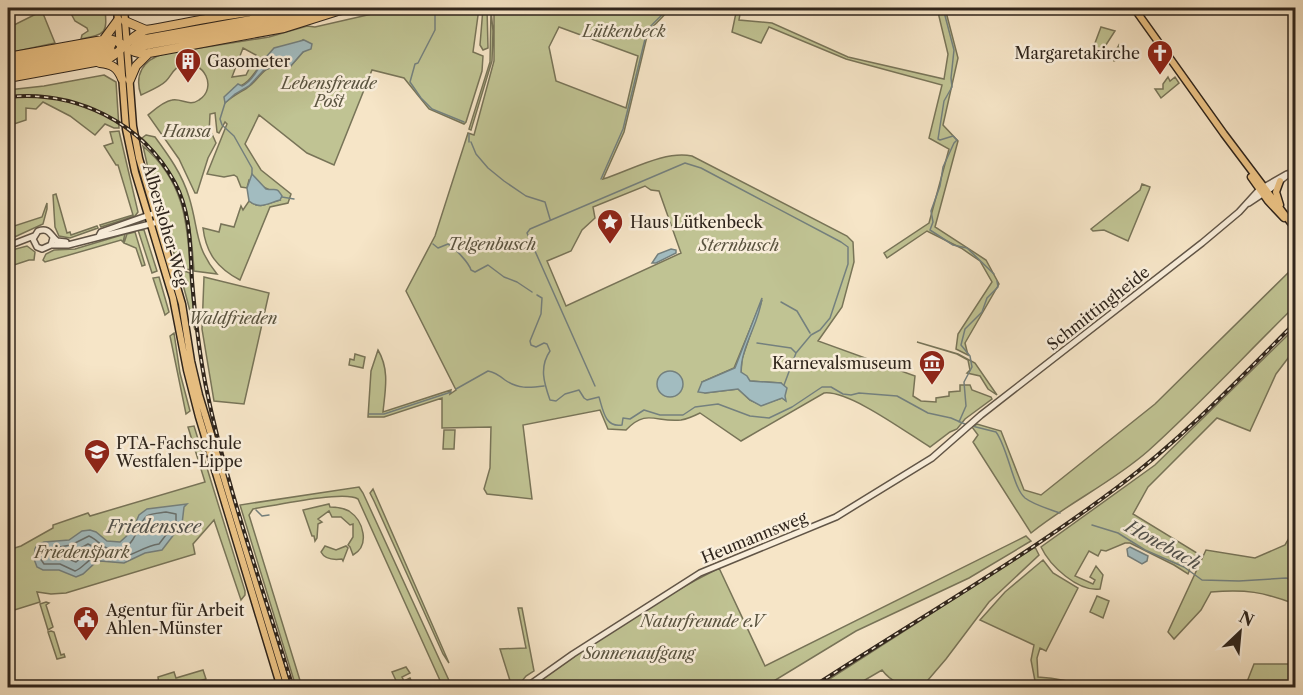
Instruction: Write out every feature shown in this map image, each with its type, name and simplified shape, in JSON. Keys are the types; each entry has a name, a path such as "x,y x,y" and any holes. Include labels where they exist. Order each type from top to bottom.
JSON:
{"highway":[{"path":"8,78 95,63 112,57 127,45 134,35 146,30 282,8 308,9"},
{"path":"127,45 318,8"},
{"path":"127,45 352,8"},
{"path":"8,57 104,39 112,39 127,45 136,53 149,53 284,28 341,10"},
{"path":"104,39 121,20 146,30"},
{"path":"8,64 111,48 8,70"},
{"path":"95,63 113,66 126,80 149,53"}],"main road":[{"name":"Albersloher Weg","path":"117,8 127,45 126,80 151,214 185,315 191,361 199,395 288,687"},
{"name":"Albersloher Weg","path":"121,20 124,8"},
{"path":"1134,8 1275,210 1295,227"},
{"path":"1280,181 1276,187 1276,195 1295,227"},
{"path":"1263,191 1285,213"},
{"name":"Albersloher Weg","path":"154,223 178,317 187,370 199,417 281,687"}],"street":[{"path":"1263,191 1296,168"},
{"path":"1263,191 1287,174"},
{"name":"Schmittingheide","path":"965,430 1159,278 1263,191"},
{"path":"34,239 41,249 51,245 68,245 151,214"},
{"path":"100,234 154,223"},
{"path":"34,239 38,231 44,230 50,232 57,241 71,243"},
{"path":"51,245 53,238"},
{"path":"8,246 34,239"},
{"name":"Heumannsweg","path":"525,687 700,573 836,517 932,458 965,430"}],"green space":[{"path":"68,8 105,8 104,31 96,36 81,39 82,35 88,31 87,28 75,21"},
{"path":"398,8 479,8 473,52 483,56 482,71 464,124 429,109 404,78 372,70 334,165 307,153 259,115 245,144 261,170 291,194 288,203 270,207 240,280 214,259 207,245 203,228 219,232 221,224 234,227 241,206 243,210 249,201 260,205 280,200 270,190 249,180 247,188 241,187 234,175 224,177 207,174 227,124 225,122 219,133 217,132 215,113 210,114 209,134 212,134 216,143 208,158 197,193 195,193 179,159 148,115 169,101 192,103 199,100 205,95 207,89 206,76 197,66 182,65 164,83 141,95 140,75 145,64 163,54 269,37 307,26 315,27","holes":["303,40 303,52 289,68 273,67 264,71 247,88 226,102 234,88 247,82 264,61","243,48 256,55 246,75 232,77"]},
{"path":"483,8 487,8 488,48 483,50 480,45"},
{"path":"494,8 669,8 648,32 624,132 603,179 670,156 692,156 847,236 853,242 854,262 842,307 818,341 915,376 913,396 921,401 936,402 936,398 949,396 949,392 960,391 960,385 970,385 972,390 992,399 965,419 957,429 930,447 862,405 848,398 824,393 741,441 700,413 681,420 646,418 633,423 626,430 608,429 600,410 523,425 532,499 487,494 484,489 490,468 491,427 442,428 442,398 384,417 368,417 371,371 378,350 385,373 383,412 451,390 450,394 456,390 406,291 435,236 468,133 474,135 494,61","holes":["559,27 638,56 626,108 556,81 549,47","645,186 659,191 681,253 566,306 547,261 571,251 582,230 595,218 593,207","762,300 742,359 741,373 750,381 781,383 785,400 782,398 761,405 750,400 738,389 705,393 702,382 734,368"]},
{"path":"737,8 741,8 739,20 772,23 848,57 944,79 948,54 937,8 945,8 958,58 943,125 958,141 935,227 986,260 999,284 965,343 968,355 956,349 958,334 992,282 980,261 961,248 927,231 887,258 884,253 929,223 949,149 929,138 942,85 846,59 769,27 761,43 732,32"},
{"path":"1204,8 1224,8 1237,12 1206,12"},
{"path":"491,10 492,61 471,130 469,129 490,62"},
{"path":"42,11 55,43 8,53 8,40 11,37 8,28"},
{"path":"1101,27 1115,31 1100,54 1092,51"},
{"path":"1119,45 1127,56 1114,61 1111,59"},
{"path":"104,75 116,82 119,128 105,124 95,135 70,116 43,102 36,109 26,108 26,120 8,126 8,90"},
{"path":"1168,77 1170,81 1175,77 1179,83 1161,98 1155,89 1163,89 1163,84"},
{"path":"119,131 138,212 135,216 101,227 100,225 133,215 118,165 104,146 113,143 110,132"},
{"path":"146,135 155,137 179,173 189,197 204,255 217,274 194,271 190,232 183,199 168,169 142,138"},
{"path":"143,146 167,173 181,202 185,218 190,270 178,266 150,177"},
{"path":"1142,184 1150,187 1128,241 1104,230 1093,231 1091,229 1140,190"},
{"path":"56,194 67,233 70,232 71,235 97,226 98,228 70,238 59,236 55,227 53,195"},
{"path":"47,203 43,224 8,240 8,228 42,217"},
{"path":"138,230 144,230 157,271 152,273"},
{"path":"135,232 145,265 142,266 136,248 124,243 127,234"},
{"path":"125,234 123,242 121,240 45,262 43,260 46,254 54,250 75,249"},
{"path":"27,246 35,252 34,260 8,267 8,251"},
{"path":"1295,266 1295,306 1148,451 1120,473 1031,533 973,442 978,435 972,427 977,424 1001,431 1024,490 1041,495 1155,404"},
{"path":"181,270 190,273 195,330 180,273"},
{"path":"159,277 169,312 165,315 153,278"},
{"name":"Waldfrieden","path":"204,277 269,293 244,404 214,401 202,329"},
{"path":"1295,328 1295,349 1276,374 1250,431 1217,418 1148,487 1133,514 1197,553 1188,574 1130,543 1106,551 1101,550 1098,556 1089,551 1075,576 1093,584 1095,580 1090,577 1096,566 1103,575 1100,589 1092,589 1074,582 1051,562 1041,547 1155,465"},
{"path":"174,333 180,373 190,411 186,414 170,336"},
{"path":"917,342 958,354 975,363 997,395 988,389 980,376 967,373 970,370 968,360 957,354"},
{"path":"355,354 365,357 363,368 349,365 350,359 354,360"},
{"name":"Friedenspark","path":"194,426 245,591 241,600 214,520 193,544 195,554 66,593 37,592 40,602 8,612 8,550 21,546 53,528 53,525 88,513 90,516 205,482 188,427"},
{"path":"444,430 455,430 454,449 443,449"},
{"path":"359,487 452,687 443,687 358,499 338,496 253,509 249,515 302,687 296,687 240,505"},
{"path":"373,489 449,663 370,493"},
{"path":"329,504 330,507 349,511 361,527 362,546 353,555 348,545 353,537 353,524 350,525 341,517 332,517 329,511 318,519 322,522 318,524 315,541 312,536 303,510"},
{"path":"1295,528 1295,604 1254,592 1211,592 1201,610 1174,639 1168,632 1206,550 1255,558 1285,545"},
{"path":"1026,536 1031,541 969,578 856,631 764,687 530,688 670,594 719,568 765,666"},
{"path":"325,546 336,550 346,546 348,548 343,561 325,557 321,552"},
{"path":"1035,547 1039,555 989,602 922,687 900,684 882,670 853,687 817,687"},
{"path":"1043,560 1053,573 1078,588 1046,651 1040,648 1037,658 1038,677 1062,680 1084,687 1035,681 1031,660 1034,645 980,620 1005,592"},
{"path":"1097,596 1109,601 1103,618 1090,612"},
{"path":"49,603 46,605 53,627 48,630 40,604"},
{"path":"518,608 522,608 534,671 526,676 517,687 512,687 500,649 526,648"},
{"path":"48,632 54,632 61,655 64,654 65,657 57,659"},
{"path":"1254,664 1295,664 1295,687 1245,687"},
{"path":"406,667 410,673 402,677 404,681 410,678 414,687 399,687 392,672"},
{"path":"203,670 206,679 179,687 153,687 159,686 158,677 174,672 176,678"}],"water":[{"path":"304,40 312,44 311,49 303,52 289,68 276,66 264,70 249,86 225,103 224,97 238,84 242,86 249,81 258,70 262,58 274,48"},
{"path":"252,174 266,189 278,191 282,196 280,200 260,205 249,201 247,188"},
{"path":"671,249 676,250 676,253 652,263 658,254"},
{"path":"762,298 744,353 741,372 750,381 781,383 787,388 786,401 782,398 761,406 738,389 698,392 702,382 735,368"},
{"path":"670,371 679,375 683,384 679,393 670,397 661,393 657,384 661,375"},
{"name":"Friedenssee","path":"187,504 184,507 182,524 162,550 145,553 124,563 100,561 76,577 59,570 43,570 37,567 34,559 35,549 37,545 44,542 69,540 82,531 90,530 107,541 120,542 132,531 139,515 147,509"},
{"path":"1130,547 1148,556 1147,561 1142,564 1128,556 1127,549"}],"waterway":[{"path":"435,8 435,30 418,63 415,64 410,82 432,109 464,122"},
{"path":"601,179 623,129 647,31 667,8"},
{"path":"943,8 954,50 952,87 944,101 938,139 953,136 957,140 943,167 940,186 931,211 933,222 930,230 953,245 967,248 994,274"},
{"path":"225,103 220,119 222,125 234,136 252,168 252,174"},
{"path":"469,134 469,142"},
{"path":"471,142 476,154 504,181 526,196 545,202 550,219"},
{"path":"595,386 527,233 530,229 685,163 701,168 848,247 848,264 830,318 796,353 784,385"},
{"path":"282,197 294,199"},
{"name":"Honebach","path":"433,244 438,248 448,244 475,272 488,265 504,277 532,292"},
{"path":"959,422 966,406 964,382 972,367 970,356 961,345 965,329 982,312 987,298 998,287 997,281"},
{"name":"Honebach","path":"537,295 542,298 541,314 530,341 531,345 536,347 547,344 550,351 544,369 544,381 550,400 556,401 565,394 579,390 587,400 599,397 606,417 612,424 622,425 623,418 630,419 644,410 660,415 683,415 695,407 718,404 750,416 769,418 792,407 822,387 831,387 843,394 897,396 928,413 951,418 967,425"},
{"path":"781,302 797,311 810,333"},
{"path":"757,343 791,348 796,353"},
{"path":"456,389 488,371 519,386 544,386"},
{"path":"369,414 384,414 451,392"},
{"name":"Honebach","path":"972,426 996,432 1017,486 1025,498 1060,513"},
{"path":"256,510 262,516 269,515"},
{"name":"Honebach","path":"1092,525 1118,533 1145,550 1184,567 1202,580 1239,581 1286,578 1296,581"}],"railway":[{"path":"8,97 33,96 58,99 82,105 104,115 125,127 144,143 175,183 187,218 194,307 206,387 224,463 293,688"},
{"path":"811,688 1006,565 1143,468 1188,428 1296,322"}],"place":[{"name":"Margaretakirche","path":"1160,76"},
{"name":"Gasometer","path":"188,84"},
{"name":"Haus Lütkenbeck","path":"610,245"},
{"name":"Karnevalsmuseum","path":"932,386"},
{"name":"PTA-Fachschule Westfalen-Lippe","path":"97,475"},
{"name":"Agentur für Arbeit Ahlen-Münster","path":"86,642"}],"park label":[{"name":"Lütkenbeck","path":"624,31"},
{"name":"Lebensfreude Post","path":"329,92"},
{"name":"Hansa","path":"187,131"},
{"name":"Telgenbusch","path":"492,244"},
{"name":"Sternbusch","path":"739,245"},
{"name":"Naturfreunde e.V","path":"702,621"},
{"name":"Sonnenaufgang","path":"639,653"}]}
